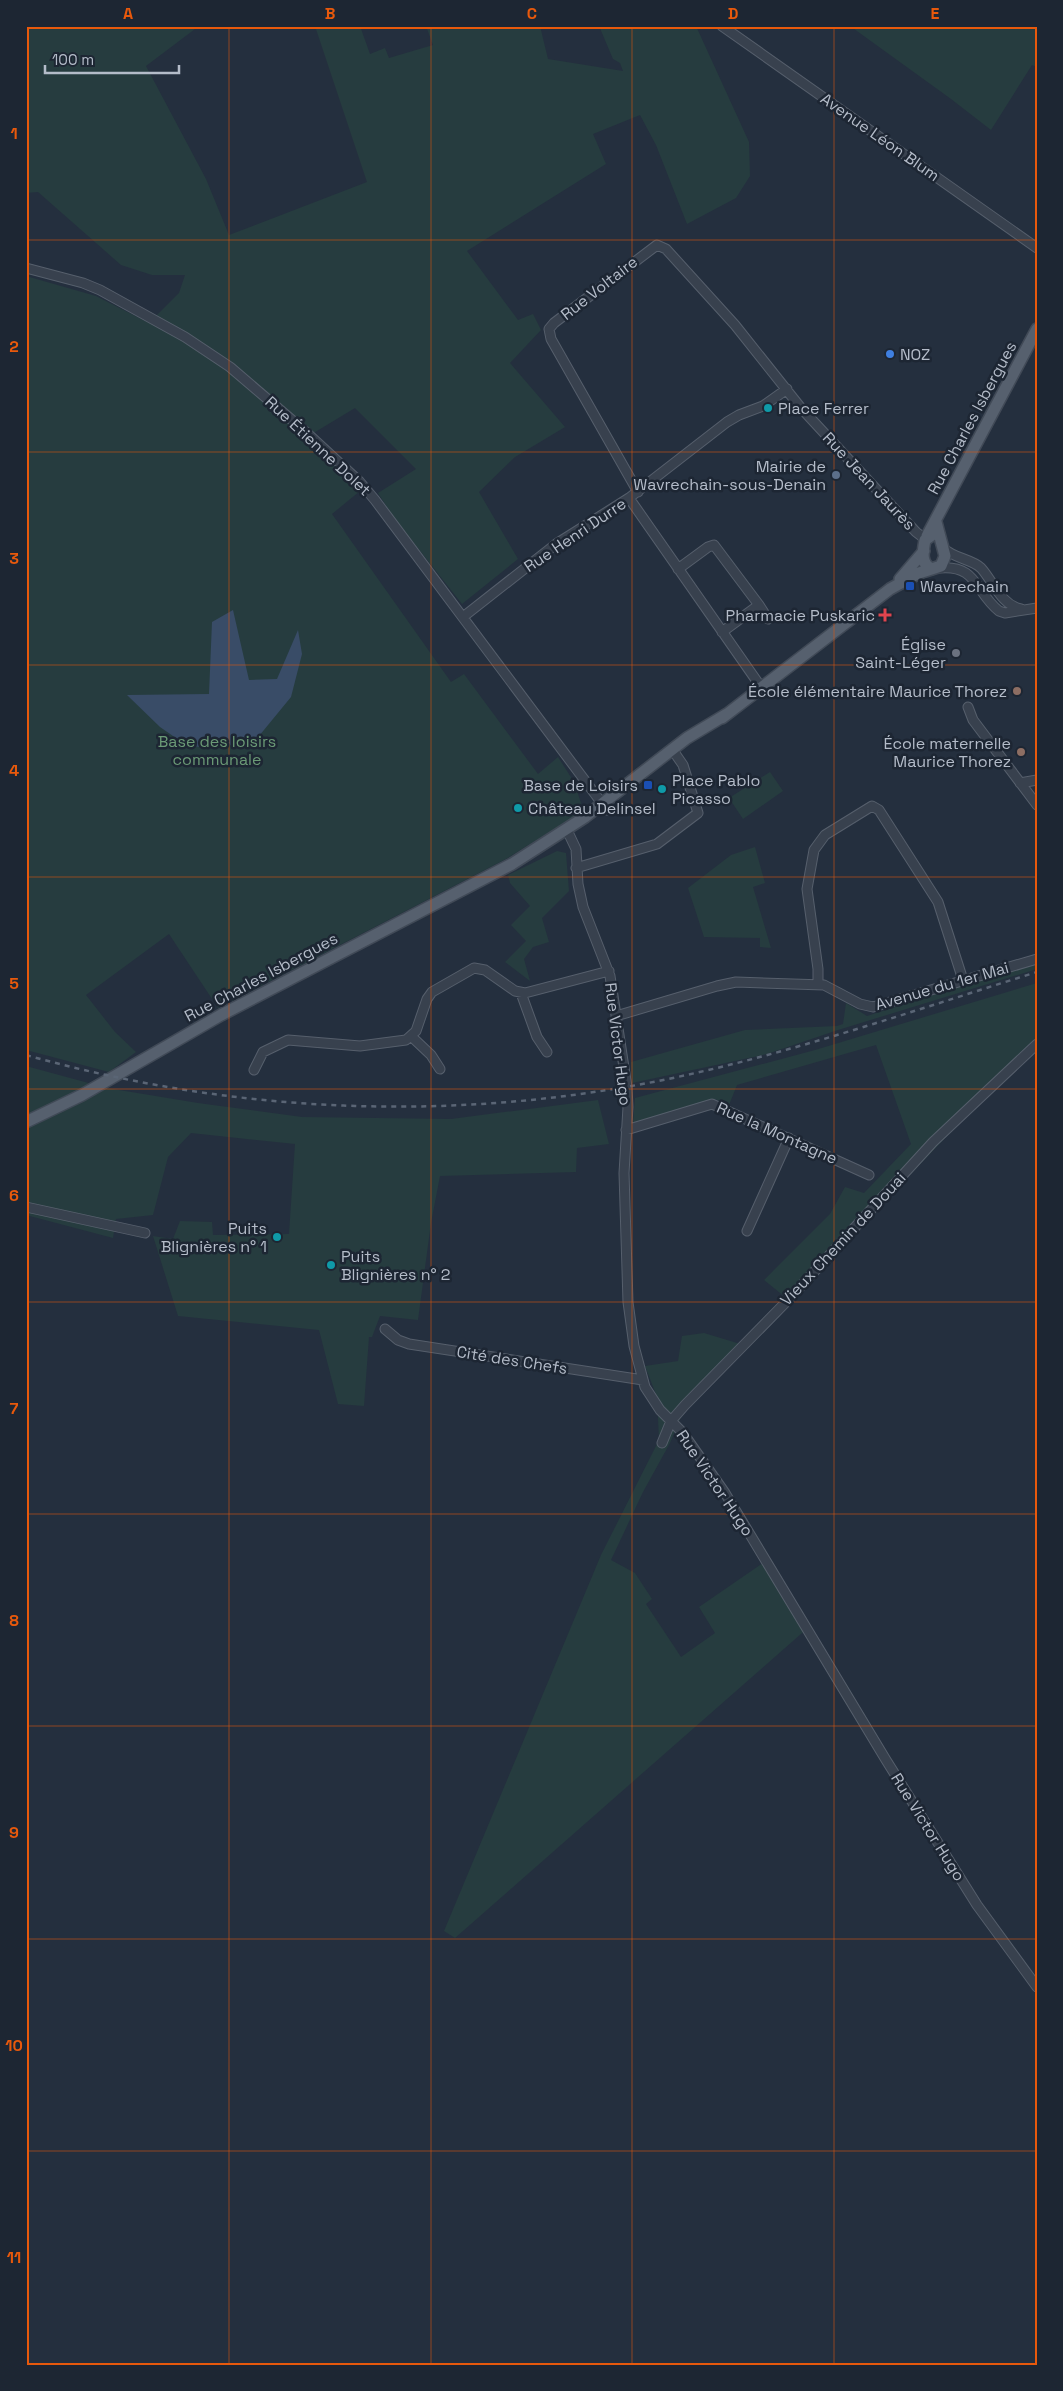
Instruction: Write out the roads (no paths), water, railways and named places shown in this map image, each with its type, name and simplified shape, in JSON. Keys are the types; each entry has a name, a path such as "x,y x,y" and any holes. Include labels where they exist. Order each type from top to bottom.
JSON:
{"main road":[{"name":"Rue Charles Isbergues","path":"934,540 936,522 1037,329"},
{"path":"934,540 945,559 935,569 924,563 924,551 934,540"},
{"name":"Rue Charles Isbergues","path":"890,589 924,551"},
{"name":"Rue Charles Isbergues","path":"26,1122 73,1100 221,1015 569,833 675,752 700,729 727,714 890,589 919,573 935,569"}],"street":[{"name":"Avenue Léon Blum","path":"722,26 1037,248"},
{"name":"Rue Voltaire","path":"638,492 550,339 549,332 554,323 651,247 657,245 666,249 735,325 776,375"},
{"name":"Rue Étienne Dolet","path":"26,268 83,283 100,290 185,337 236,371 359,481 605,807"},
{"name":"Rue Jean Jaurès","path":"776,375 806,413 918,534 934,540 956,558 976,564 1006,601 1024,610"},
{"name":"Rue Henri Durre","path":"463,617 556,544 638,492 731,419 764,406 787,389"},
{"path":"629,498 761,687"},
{"path":"678,570 708,547 714,545 768,619"},
{"path":"935,569 952,568 965,572 999,611 1005,613 1037,608"},
{"path":"722,632 759,605"},
{"path":"968,706 973,720 1037,805"},
{"path":"576,868 657,844 696,815 698,810 683,765 675,752"},
{"path":"1020,782 1037,780"},
{"path":"818,984 807,889 814,850 824,835 872,806 879,810 938,902 963,980"},
{"name":"Rue Victor Hugo","path":"569,833 576,849 576,868 583,906 609,971 627,1092 624,1173 628,1302 634,1346 642,1380 652,1399 683,1432 725,1493 886,1760 977,1905 1037,1987"},
{"name":"Avenue du 1er Mai","path":"616,1016 730,983 818,984 832,988 860,1004 873,1007 1037,959"},
{"path":"254,1070 263,1052 288,1040 360,1046 396,1043 412,1037 432,992 470,970 482,969 521,993 537,1037 547,1052"},
{"path":"521,993 609,971"},
{"path":"412,1037 431,1055 440,1069"},
{"name":"Vieux Chemin de Douai","path":"662,1443 671,1421 791,1297 927,1149 1037,1044"},
{"name":"Rue la Montagne","path":"626,1130 712,1104 869,1175"},
{"path":"747,1231 789,1138"},
{"path":"26,1207 145,1233"},
{"name":"Cité des Chefs","path":"385,1329 398,1340 409,1344 642,1380"}],"water":[{"path":"233,610 249,680 277,679 298,630 302,654 291,697 259,736 241,744 206,748 186,745 160,727 127,695 209,694 212,622"}],"railway":[{"path":"26,1055 105,1075 185,1090 265,1100 346,1106 426,1106 507,1102 588,1093 668,1079 761,1057 854,1030 1037,972"}],"place":[{"name":"NOZ","path":"890,354"},
{"name":"Place Ferrer","path":"768,408"},
{"name":"Mairie de Wavrechain-sous-Denain","path":"836,475"},
{"name":"Wavrechain","path":"910,586"},
{"name":"Pharmacie Puskaric","path":"885,615"},
{"name":"Église Saint-Léger","path":"956,653"},
{"name":"École élémentaire Maurice Thorez","path":"1017,691"},
{"name":"École maternelle Maurice Thorez","path":"1021,752"},
{"name":"Base de Loisirs","path":"648,785"},
{"name":"Place Pablo Picasso","path":"662,789"},
{"name":"Château Delinsel","path":"518,808"},
{"name":"Puits Blignières n° 1","path":"277,1237"},
{"name":"Puits Blignières n° 2","path":"331,1265"}],"park label":[{"name":"Base des loisirs communale","path":"217,750"}]}
